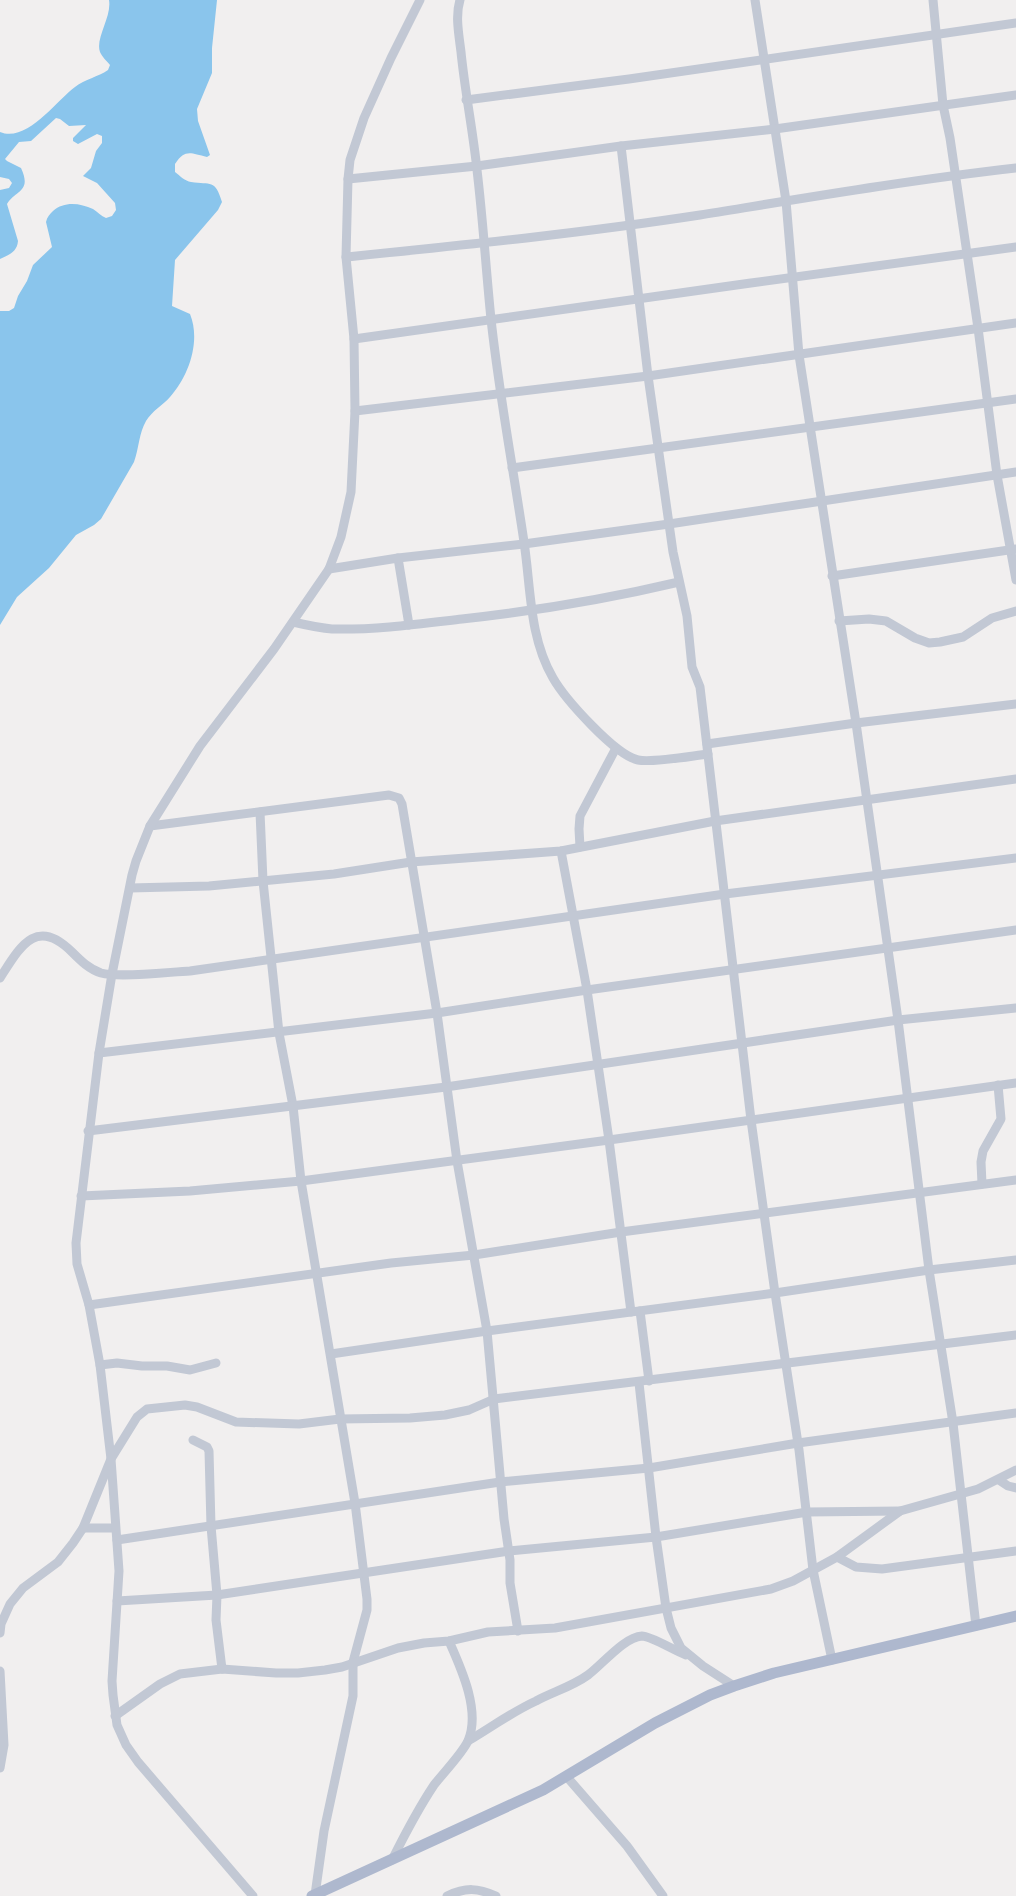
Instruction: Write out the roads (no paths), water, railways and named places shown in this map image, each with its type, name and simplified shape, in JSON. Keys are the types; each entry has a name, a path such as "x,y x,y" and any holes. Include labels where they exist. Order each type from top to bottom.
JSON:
{"main road":[{"path":"313,1895 498,1812 567,1778 655,1723 704,1698 734,1686 774,1673 1016,1616"}],"street":[{"path":"253,1896 131,1753 119,1729 115,1716 112,1681 120,1571 115,1528 111,1459 100,1365 89,1305 77,1264 76,1243 88,1131 99,1053 112,974 136,860 150,826 200,746 293,622 329,569 341,537 351,492 355,411 354,339 346,257 348,179 350,160 357,135 391,58 420,0"},
{"path":"460,0 458,10 466,100 477,166 491,319 524,544 531,611 543,658 554,680 575,708 616,748 628,756 639,760 856,723 1016,704"},
{"path":"755,0 786,201 799,355 820,501 856,723 876,875 898,1020 906,1098 929,1270 953,1422 976,1626"},
{"path":"932,0 943,105 978,328 997,475 1014,549 1016,580"},
{"path":"466,100 629,79 764,58 1016,23"},
{"path":"348,179 477,166 621,146 775,129 1016,95"},
{"path":"621,146 638,300 669,524 679,582 687,616 692,667 700,687 715,821 735,970 751,1120 775,1293 798,1442 813,1570 832,1660"},
{"path":"346,257 630,224 955,175 1016,168"},
{"path":"354,339 638,300 713,287 1016,246"},
{"path":"355,411 648,376 1016,323"},
{"path":"512,468 1016,399"},
{"path":"329,569 398,558 524,544 669,524 1016,472"},
{"path":"832,576 1014,549"},
{"path":"398,558 409,625"},
{"path":"293,622 330,628 363,629 409,625 531,611 624,595 679,582"},
{"path":"839,621 869,619 886,621 915,638 929,643 963,637 992,618 1016,611"},
{"path":"580,847 578,829 580,816 616,748"},
{"path":"130,888 209,886 263,882 334,874 411,862 561,851 715,821 1016,779"},
{"path":"150,826 389,795 398,798 402,804 437,1013 457,1161 487,1331 500,1482 509,1551 510,1583 518,1631"},
{"path":"260,812 263,882 279,1032 293,1106 301,1181 355,1503 367,1610 353,1662 353,1696 324,1831 313,1895"},
{"path":"561,851 587,990 621,1232 649,1381"},
{"path":"0,978 22,947 37,936 45,935 62,941 93,970 112,974 190,970 424,936 574,917 725,894 1016,858"},
{"path":"99,1053 437,1013 587,990 1016,930"},
{"path":"88,1131 446,1087 898,1020 1016,1008"},
{"path":"81,1196 190,1191 301,1181 457,1161 1016,1083"},
{"path":"982,1184 981,1162 983,1152 1000,1119 998,1085"},
{"path":"89,1305 316,1273 474,1255 621,1232 1016,1180"},
{"path":"331,1354 487,1331 775,1293 929,1270 1016,1260"},
{"path":"0,1633 1,1624 10,1604 23,1588 67,1553 83,1528 111,1459 137,1417 147,1409 192,1405 236,1422 299,1424 340,1419 410,1418 445,1415 469,1410 494,1399 639,1383 1016,1335"},
{"path":"100,1365 117,1363 142,1366 167,1366 190,1370 216,1363"},
{"path":"639,1383 656,1537 666,1608 675,1638 681,1648 691,1657 734,1686"},
{"path":"117,1540 500,1482 649,1468 798,1442 1016,1413"},
{"path":"194,1440 207,1447 209,1451 211,1526 217,1594 216,1620 222,1669"},
{"path":"117,1601 217,1594 509,1551 656,1537 807,1512 900,1511 989,1485 1016,1470"},
{"path":"999,1480 1008,1486 1016,1488"},
{"path":"115,1716 169,1678 180,1674 222,1669 298,1673 342,1667 353,1662 398,1648 449,1641 488,1632 555,1628 771,1589 794,1581 837,1558 900,1511"},
{"path":"83,1528 115,1528"},
{"path":"837,1558 856,1567 872,1570 902,1567 968,1556 1016,1551"},
{"path":"392,1860 418,1811 448,1766 468,1741 535,1701 586,1676 618,1648 633,1638 641,1636 650,1637 671,1649 691,1657"},
{"path":"449,1641 463,1671 469,1690 471,1723 468,1741"},
{"path":"0,1671 4,1745 0,1768"},
{"path":"567,1778 627,1846 662,1896"},
{"path":"447,1896 463,1890 475,1888 496,1896"}],"water":[{"path":"109,0 217,0 212,48 212,73 197,109 198,121 210,155 207,157 188,153 185,154 175,164 175,172 189,181 211,184 217,190 222,202 218,210 175,260 172,306 190,314 194,335 194,347 188,369 183,379 170,397 151,414 146,421 142,430 134,462 101,519 94,525 76,535 49,568 17,597 0,625 0,311 9,311 14,308 33,265 52,247 46,222 53,211 67,204 78,204 93,209 106,218 112,216 116,210 115,203 97,183 83,176 91,168 96,151 102,143 102,136 97,134 78,144 73,141 73,138 86,125 69,126 60,119 56,118 31,141 19,142 5,159 21,168 25,182 22,190 7,204 18,241 17,245 12,253 0,259 0,190 9,188 12,183 9,179 0,177 0,132 10,134 20,132 31,126 75,87 108,70 110,65 101,54 99,46 101,34 108,13"}]}
